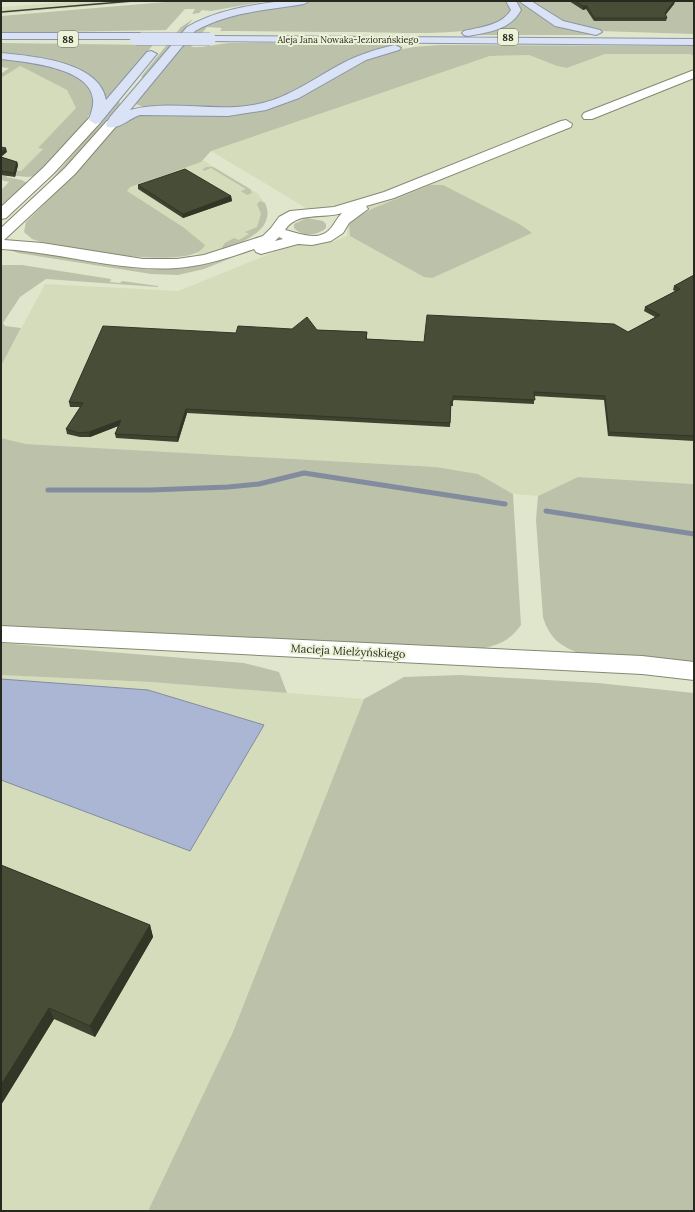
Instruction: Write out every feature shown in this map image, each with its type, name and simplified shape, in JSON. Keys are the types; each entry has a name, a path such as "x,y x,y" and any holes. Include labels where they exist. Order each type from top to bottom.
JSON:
{"main road":[{"path":"95,120 120,89 179,25 215,11 278,1"},
{"path":"112,124 191,29 198,24 223,15 304,1"},
{"path":"360,37 463,33 488,29 504,23 514,15 515,6 512,1"},
{"path":"524,1 552,20 567,26 602,33 655,38"},
{"name":"Aleja Jana Nowaka-Jeziorańskiego","path":"1,36 137,38 694,38"},
{"name":"Aleja Jana Nowaka-Jeziorańskiego","path":"1,40 137,38"},
{"name":"Aleja Jana Nowaka-Jeziorańskiego","path":"212,38 694,42"},
{"path":"120,89 122,96 129,103 138,107 154,110 210,113 252,109 288,98 339,68 377,52 412,45 492,41"},
{"path":"1,56 61,66 78,73 97,89 99,96 99,107 95,120"},
{"path":"112,124 129,114 154,110"}],"street":[{"path":"1,250 27,259 148,278 171,279 196,275 264,248 298,239 314,240 330,236 338,230 339,225 352,214 389,195 566,124 576,127 593,124 594,120 588,116 694,74"},
{"path":"1,215 49,170 95,120"},
{"path":"1,236 21,219 70,171 112,124"},
{"path":"1,224 41,187 77,140"},
{"path":"1,244 141,263 181,263 210,258 273,236 284,220 289,216 303,212 335,211 389,195"},
{"path":"317,212 333,216 339,225"},
{"path":"21,219 17,228 18,236 27,242 46,249"},
{"path":"280,226 286,234 298,239"},
{"path":"1,259 27,259"},
{"name":"Macieja Mielżyńskiego","path":"1,634 642,665 694,671"}],"shaded area":[{"path":"84,1 153,1 1,14 1,7"},
{"path":"177,1 268,1 211,11 202,10 199,13 192,14 195,9 185,9 166,30 1,33 1,16"},
{"path":"314,1 507,1 510,7 510,12 505,19 490,26 473,30 453,32 220,31 222,28 207,27 191,47 229,43 413,43 382,49 353,58 335,67 291,94 265,104 242,108 158,108 139,106 134,103 200,26 226,16"},
{"path":"516,1 520,1 539,14 565,27 598,35 474,35 501,28 513,21 520,10"},
{"path":"528,1 694,1 694,34 599,31 564,23"},
{"path":"193,19 144,77 141,77 181,27"},
{"path":"1,43 153,45 105,100 101,86 88,76 1,54"},
{"path":"439,45 694,46 694,56 690,54 605,54 567,68 557,66 529,55 490,56 211,151 201,162 130,187 127,191 183,227 205,245 195,253 178,257 154,258 127,256 38,241 32,239 24,232 26,222 78,171 117,125 136,114 271,107 300,96 357,62 392,51"},
{"path":"605,54 690,54 694,56 694,484 578,477 538,496 513,494 478,474 436,467 26,444 1,438 1,366 45,284 178,291 297,243 333,242 347,236 348,219 330,209 306,208 211,151 490,56 529,55 557,66 567,68"},
{"path":"1,58 43,65 76,76 88,84 94,94 93,107 82,126 35,176 27,177 9,175 6,177 22,180 27,183 1,207 1,190 9,182 1,180 1,177 9,170 21,171 43,149 38,148 76,108 67,90 20,66 1,78 1,74 9,68 1,67"},
{"path":"19,66 67,90 76,108 39,148 43,149 21,171 9,170 1,177 1,78"},
{"path":"119,100 120,105 76,156 51,180"},
{"path":"201,159 257,193 265,203 268,214 264,226 247,240 213,253 200,256 118,189"},
{"path":"206,167 213,167 250,189 252,193 247,195 241,191 246,189 211,168 204,171 203,169"},
{"path":"430,185 443,185 521,225 532,233 432,278 424,277 350,236 349,221 374,208"},
{"path":"260,201 265,203 267,218 260,230 242,242 220,250 225,243 234,238 239,240 249,234 245,232 257,227 261,214 257,204"},
{"path":"307,218 323,221 326,224 326,228 318,233 305,234 294,228 294,224"},
{"path":"278,237 281,238 204,269 178,275 151,274 13,251 16,250 115,265 177,269 211,263"},
{"path":"1,265 22,265 111,279 110,282 120,283 122,281 158,287 46,279 20,297 3,323 5,326 21,328 1,366"},
{"path":"1,438 26,444 436,467 478,474 513,494 521,625 517,631 503,642 479,649 1,626"},
{"path":"578,477 694,484 694,666 584,655 563,646 549,632 543,617 536,520 538,496"},
{"path":"1,643 244,663 279,672 287,693 151,682 1,675"},
{"path":"1,675 151,682 364,699 202,1109 154,1211 1,1211"},
{"path":"460,675 598,683 694,693 694,1211 148,1211 232,1034 364,699 404,677"}],"water":[{"path":"1,679 148,690 264,725 190,851 1,780"}],"building":[{"path":"575,1 674,1 665,13 667,18 594,18 587,6 583,6"},
{"path":"1,147 6,148 1,152"},
{"path":"1,157 17,162 14,173 1,171"},
{"path":"185,169 231,196 183,214 138,185"},
{"path":"694,275 694,436 609,432 605,396 534,392 535,400 453,396 453,401 451,401 450,423 186,409 177,437 115,434 121,420 89,432 79,433 66,429 83,403 69,402 103,326 236,333 238,326 292,329 307,317 317,330 367,332 366,339 424,342 427,315 614,324 628,332 660,315 645,307 680,289 674,286"},
{"path":"1,865 150,925 90,1026 49,1008 1,1085"}],"waterway":[{"path":"48,490 151,490 228,487 259,484 304,473 505,504"},
{"path":"546,511 694,534"}],"railway":[{"path":"1,12 133,1"}]}
